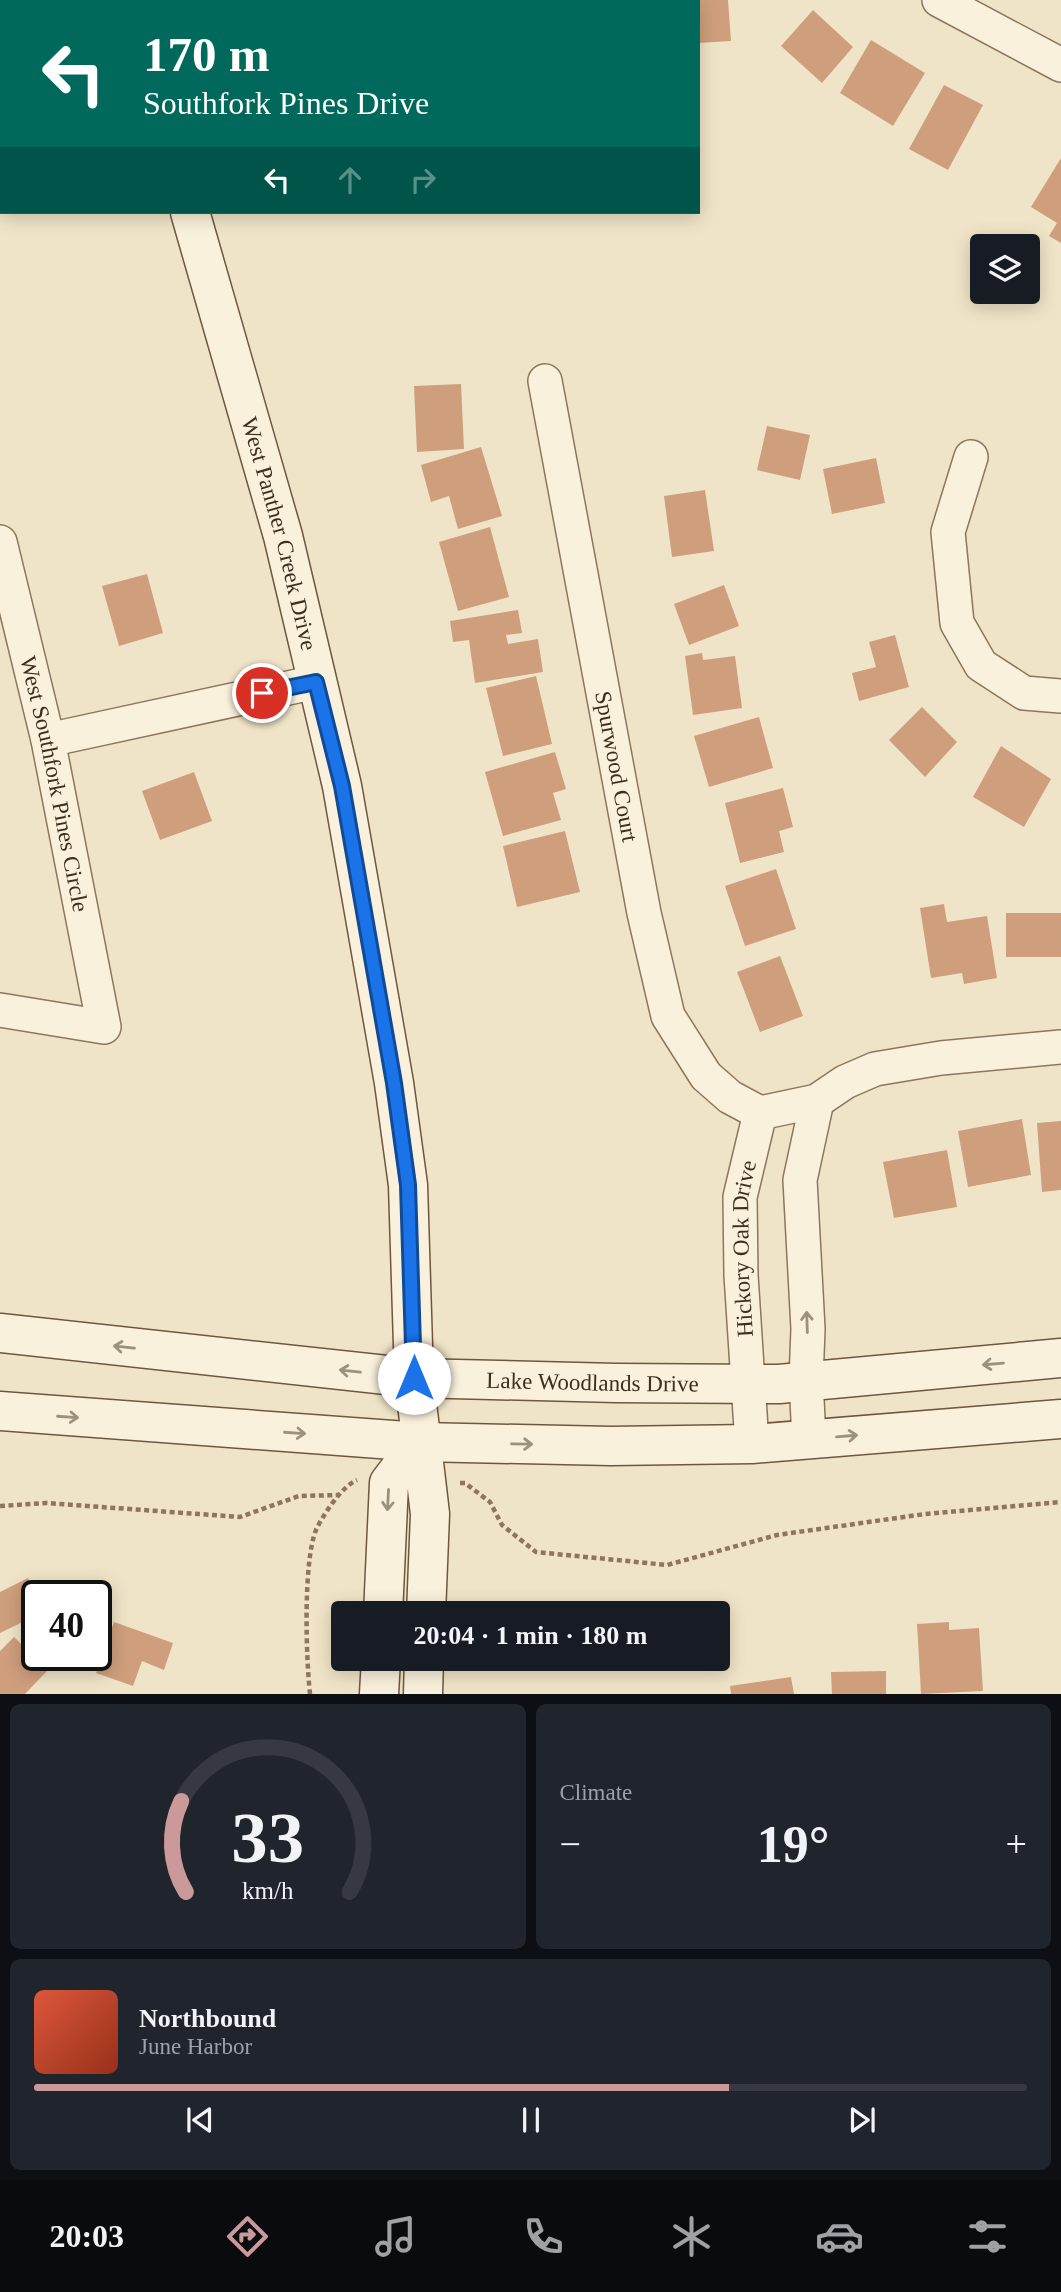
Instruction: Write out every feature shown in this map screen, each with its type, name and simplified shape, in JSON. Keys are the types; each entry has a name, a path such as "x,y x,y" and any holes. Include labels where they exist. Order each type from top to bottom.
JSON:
{"main road":[{"name":"West Panther Creek Drive","path":"191,214 272,495 342,786 394,1083 408,1185 414,1378 420,1442 407,1483 385,1601"},
{"name":"Lake Woodlands Drive","path":"0,1333 414,1378 749,1384 1061,1358"},
{"path":"0,1411 420,1442 611,1446 752,1444 1061,1419"},
{"name":"West Panther Creek Drive","path":"407,1483 430,1514 427,1601"},
{"path":"379,1693 380,1671"},
{"path":"422,1693 423,1671"}],"street":[{"path":"939,0 1061,65"},
{"name":"Spurwood Court","path":"545,381 644,913 668,1016 706,1076 730,1097 760,1113"},
{"path":"971,457 948,532 957,623 981,665 1024,693 1061,696"},
{"name":"West Southfork Pines Circle","path":"0,542 48,740 104,1027 0,1010"},
{"path":"48,740 316,682"},
{"path":"760,1113 817,1101 845,1082 875,1069 941,1058 1061,1047"},
{"path":"809,1439 806,1380 808,1329 800,1180 817,1101"},
{"name":"Hickory Oak Drive","path":"752,1444 741,1275 740,1196 760,1113"}],"path":[{"path":"310,1693 305,1653 316,1531 339,1495 354,1480 465,1483 489,1502 502,1525 536,1552 667,1564 777,1535 925,1514 1061,1502"},
{"path":"0,1506 46,1503 240,1517 299,1496 339,1495"}],"building":[{"path":"700,0 728,0 731,41 700,43"},
{"path":"813,10 853,47 822,83 781,46"},
{"path":"871,40 925,73 893,126 840,93"},
{"path":"944,85 983,105 948,170 909,149"},
{"path":"1061,158 1061,243 1049,236 1057,223 1031,207"},
{"path":"461,384 464,449 417,452 414,386"},
{"path":"767,426 810,435 800,480 757,470"},
{"path":"481,447 502,516 458,529 449,496 431,502 421,465"},
{"path":"876,458 885,503 832,514 823,469"},
{"path":"705,490 714,551 672,557 664,496"},
{"path":"490,527 509,597 458,611 439,542"},
{"path":"147,574 163,633 119,646 102,586"},
{"path":"724,585 739,626 689,645 674,604"},
{"path":"518,610 522,633 506,635 508,644 538,639 543,672 475,683 469,640 453,642 450,621"},
{"path":"895,635 909,687 859,701 852,673 876,667 869,642"},
{"path":"702,653 703,660 735,656 742,708 693,715 685,656"},
{"path":"536,676 552,744 503,756 486,688"},
{"path":"922,707 957,742 925,777 889,740"},
{"path":"759,717 773,768 709,787 694,736"},
{"path":"1001,746 1051,779 1024,827 973,797"},
{"path":"555,752 566,789 553,793 561,820 503,836 485,772"},
{"path":"194,772 212,821 160,840 142,791"},
{"path":"783,788 793,827 779,831 784,852 740,863 725,803"},
{"path":"565,831 580,892 517,907 503,846"},
{"path":"776,869 796,929 745,946 725,886"},
{"path":"944,904 947,922 987,916 997,978 964,984 962,973 931,978 920,908"},
{"path":"1006,913 1061,913 1061,957 1006,957"},
{"path":"780,956 803,1016 760,1032 737,972"},
{"path":"1022,1119 1031,1175 968,1187 958,1131"},
{"path":"1061,1121 1061,1190 1042,1192 1037,1123"},
{"path":"947,1150 957,1207 894,1218 883,1162"},
{"path":"21,1582 21,1623 0,1633 0,1592"},
{"path":"114,1622 173,1643 164,1670 142,1661 133,1686 96,1673 112,1671"},
{"path":"949,1622 949,1630 979,1628 983,1691 921,1694 917,1624"},
{"path":"14,1637 21,1644 21,1671 47,1671 25,1694 0,1694 0,1651"},
{"path":"886,1671 886,1694 832,1694 831,1672"},
{"path":"791,1677 794,1694 731,1694 730,1686"}],"route":[{"path":"262,693 316,682 342,786 394,1083 408,1185 414,1282 414,1378"}]}
